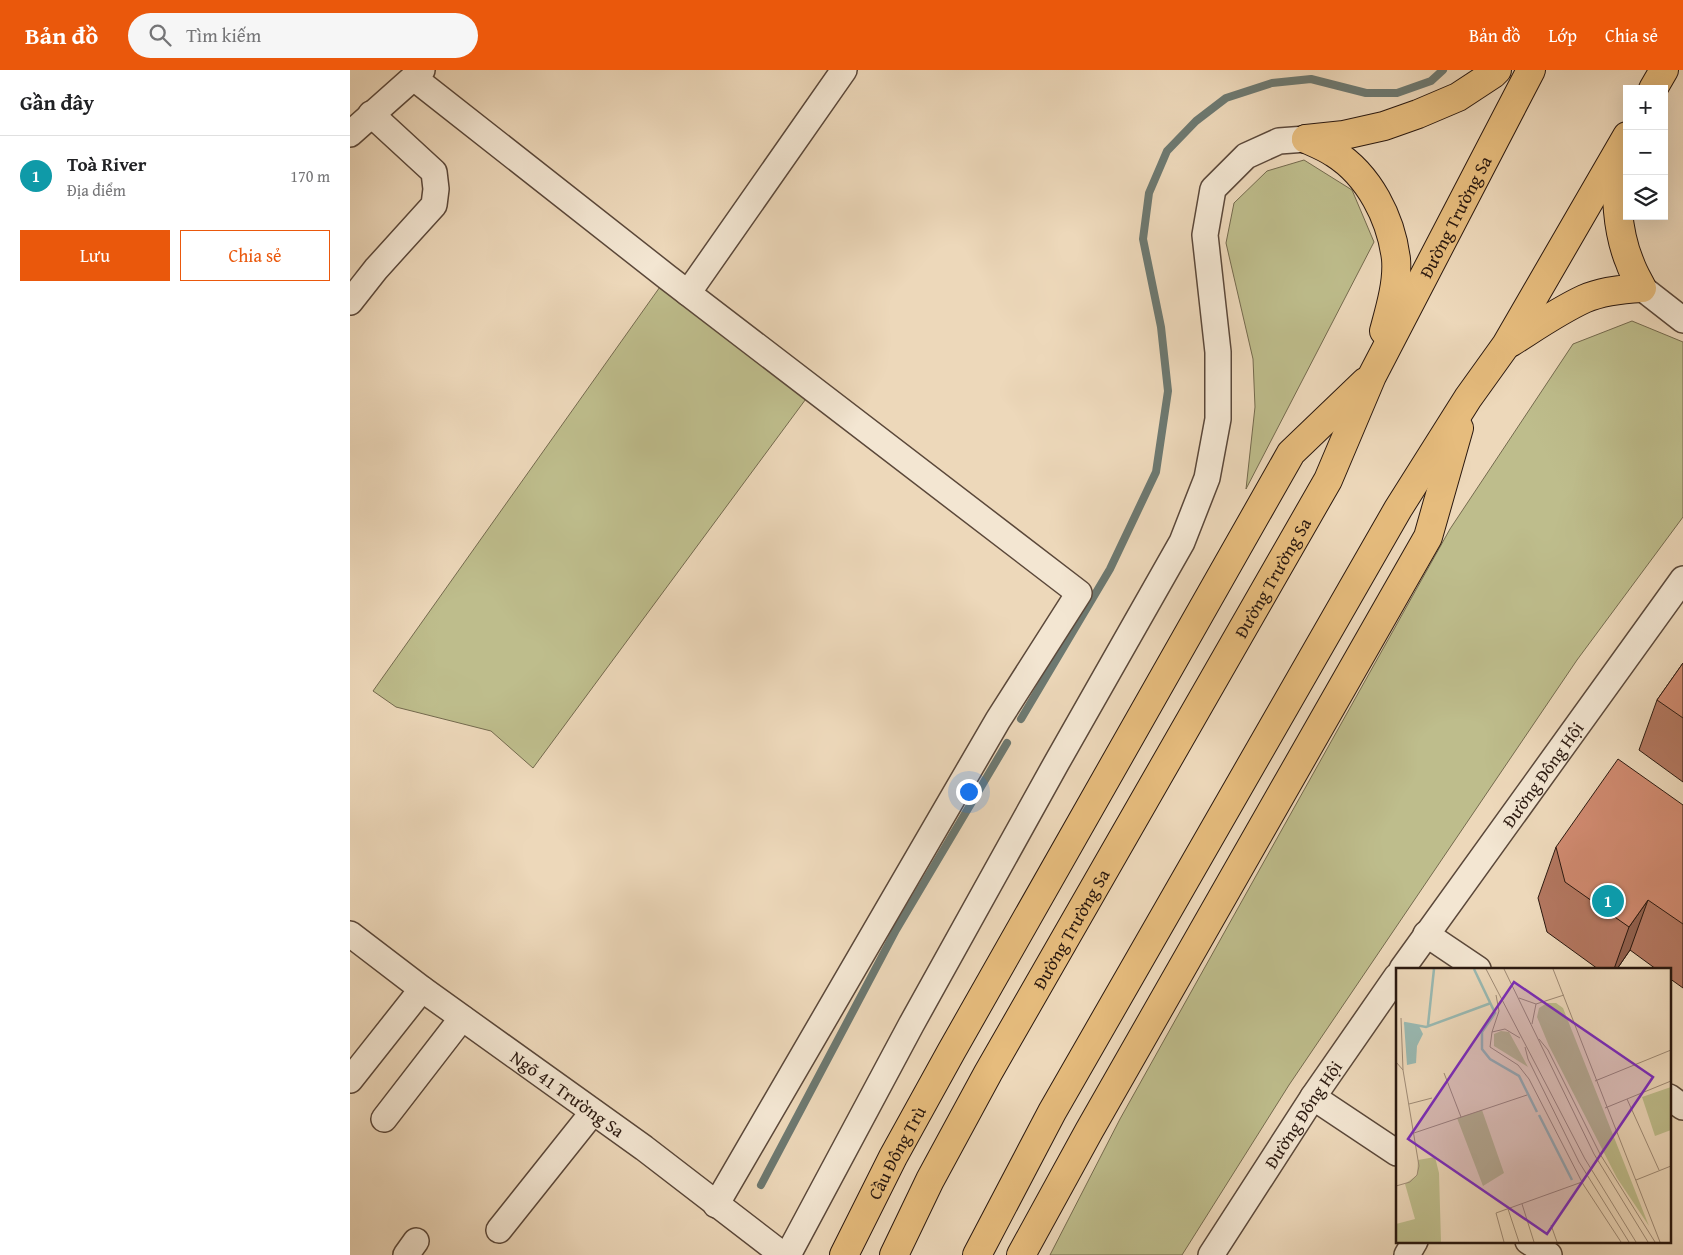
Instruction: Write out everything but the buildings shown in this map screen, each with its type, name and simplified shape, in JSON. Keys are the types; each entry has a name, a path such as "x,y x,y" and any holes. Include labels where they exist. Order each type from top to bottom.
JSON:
{"highway":[{"path":"1306,139 1344,135 1384,126 1418,114 1458,97 1493,74 1496,70"},
{"name":"Đường Trường Sa","path":"894,1255 930,1180 988,1072 1328,480 1372,376 1531,70"},
{"path":"1655,85 1664,70"},
{"path":"1306,139 1335,153 1358,173 1379,202 1390,231 1396,260 1394,282 1388,317 1372,376"},
{"path":"1506,345 1558,312 1586,298 1616,290 1642,288 1629,262 1622,237 1618,206 1622,146"},
{"path":"977,1255 1052,1112 1398,509 1468,398 1506,345 1622,146"},
{"name":"Cầu Đông Trù","path":"844,1255 893,1157 951,1052 1291,453 1372,376"},
{"path":"1021,1255 1089,1131 1428,537 1468,398"}],"street":[{"path":"688,292 844,70"},
{"path":"350,134 418,74 688,292 1079,593 998,720 716,1205"},
{"path":"350,302 376,269 434,205 436,189 434,172 371,114"},
{"path":"788,1255 910,1025 1182,542 1207,478 1218,419 1218,352 1205,235 1212,189 1246,156 1279,141 1306,139"},
{"path":"1642,288 1683,320"},
{"name":"Đường Đông Hội","path":"1403,968 1683,578"},
{"name":"Ngõ 41 Trường Sa","path":"350,934 422,989 644,1148 783,1255"},
{"path":"1426,934 1477,968"},
{"name":"Đường Đông Hội","path":"1211,1255 1313,1097 1396,977"},
{"path":"350,1080 422,989"},
{"path":"384,1119 462,1018"},
{"path":"1313,1097 1396,1152"},
{"path":"1670,1099 1683,1107"},
{"path":"499,1230 593,1112"},
{"path":"1407,1255 1414,1242"},
{"path":"1530,1242 1549,1255"}],"shaded area":[{"path":"1304,160 1352,190 1374,242 1246,489 1255,407 1253,359 1226,243 1234,203 1267,171"},
{"path":"667,277 814,388 533,768 491,731 396,707 373,691"},
{"path":"1632,321 1683,342 1683,517 1577,660 1289,1085 1182,1255 1050,1255 1120,1119 1450,529 1573,344"}],"waterway":[{"path":"1021,719 1110,569 1156,472 1168,391 1161,327 1143,239 1149,193 1167,151 1196,121 1226,98 1272,83 1311,79 1366,93 1397,93 1431,81 1443,70"},
{"path":"761,1185 896,930 1007,743"}],"place":[{"name":"Toà River","path":"1608,901"}]}
